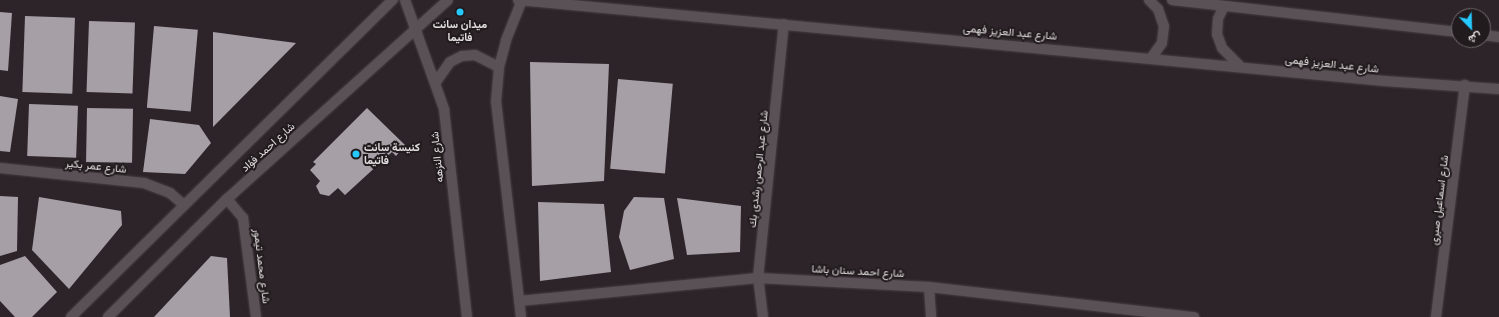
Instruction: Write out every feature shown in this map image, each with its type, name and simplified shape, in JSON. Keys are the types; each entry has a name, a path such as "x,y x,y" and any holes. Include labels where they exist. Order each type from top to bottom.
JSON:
{"street":[{"name":"شارع احمد فؤاد","path":"71,317 393,0"},
{"name":"شارع النزهه","path":"405,0 436,82 444,109 467,317"},
{"name":"شارع احمد فؤاد","path":"108,317 227,199 416,32 448,0"},
{"name":"شارع عبد العزيز فهمى","path":"518,0 1152,57 1243,68 1384,81 1465,85 1499,89"},
{"path":"521,317 499,134 499,67 506,40 522,0"},
{"path":"1149,0 1158,9 1164,26 1162,43 1152,57"},
{"path":"1172,0 1451,31"},
{"path":"1224,6 1218,20 1217,34 1226,54 1243,68"},
{"name":"شارع عبد الرحمن رشدى بك","path":"763,317 758,278 784,24"},
{"path":"436,82 450,62 462,56 482,57 499,67"},
{"name":"شارع اسماعيل صبرى","path":"1436,317 1465,85"},
{"name":"شارع عمر بكير","path":"0,168 144,183 170,193 184,205"},
{"name":"شارع محمد تيمور","path":"227,199 243,218 256,317"},
{"name":"شارع احمد سنان باشا","path":"519,301 758,278 929,287 1194,317"},
{"path":"929,287 931,317"}],"building":[{"path":"0,12 12,13 8,71 0,70"},
{"path":"25,16 75,18 72,94 22,92"},
{"path":"89,21 135,23 132,94 87,92"},
{"path":"154,26 198,30 191,112 147,108"},
{"path":"213,32 296,43 213,127"},
{"path":"530,62 609,64 604,181 532,186"},
{"path":"618,79 673,84 665,173 610,169"},
{"path":"0,96 18,99 10,152 0,151"},
{"path":"29,104 78,106 76,158 27,156"},
{"path":"87,108 133,109 132,163 86,162"},
{"name":"كنيسة سانت فاتيما","path":"367,108 405,145 396,156 392,152 345,195 338,188 329,196 320,194 316,186 320,181 310,170 316,164 313,162"},
{"path":"150,119 199,125 211,143 185,174 143,172"},
{"path":"0,196 18,197 17,251 0,256"},
{"path":"39,197 121,211 122,225 69,289 32,250"},
{"path":"634,197 664,198 674,259 630,270 619,237 624,211"},
{"path":"677,198 741,206 740,252 687,255"},
{"path":"538,202 604,204 611,272 540,281"},
{"path":"25,256 57,292 32,317 15,317 0,301 0,265"},
{"path":"211,256 227,258 230,317 154,317"}],"place":[{"name":"ميدان سانت فاتيما","path":"460,12"},
{"name":"كنيسة سانت فاتيما","path":"356,154"}]}
